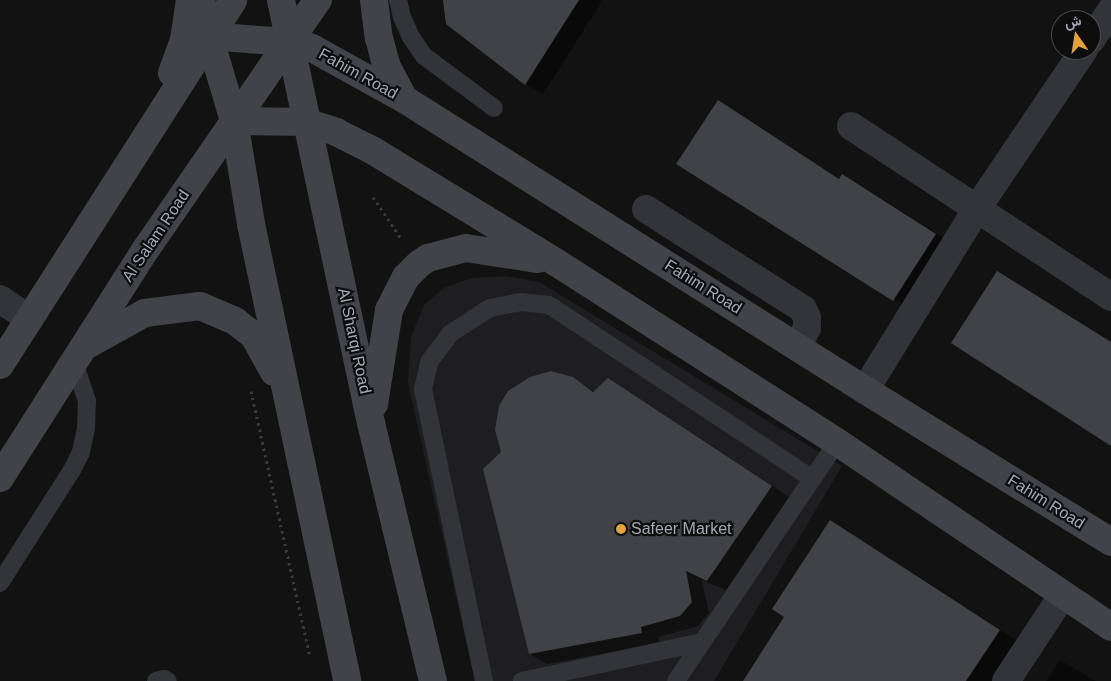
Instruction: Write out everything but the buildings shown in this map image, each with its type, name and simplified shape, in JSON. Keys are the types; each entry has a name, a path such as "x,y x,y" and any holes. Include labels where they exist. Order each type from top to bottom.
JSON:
{"main road":[{"path":"151,130 184,40 190,0"},
{"path":"201,0 209,36 234,121 250,224 288,395 347,681"},
{"path":"0,365 233,0"},
{"name":"Al Sharqi Road","path":"281,0 371,423 433,681"},
{"name":"Al Salam Road","path":"0,478 146,249 318,0"},
{"path":"374,0 379,38 387,67 404,99"},
{"name":"Fahim Road","path":"209,36 290,41 312,48 404,99 865,390 1111,542"},
{"path":"234,121 306,122 336,132 372,150 557,263 837,442 1062,596 1111,627"},
{"path":"371,423 389,310 406,277 419,264 428,258 466,248 506,253 557,263"},
{"path":"79,354 145,313 200,306 235,321 254,336 288,395"}],"street":[{"path":"1101,25 1111,10"},
{"path":"865,390 976,210 1077,60"},
{"path":"851,126 1111,297"},
{"path":"646,209 803,309 807,318 807,328 797,347"},
{"path":"0,299 30,319"},
{"path":"1006,681 1062,596"}],"lane":[{"path":"398,0 402,17 411,38 424,56 494,108"},
{"path":"484,681 423,389 429,362 451,333 490,308 520,302 549,305 813,479"},
{"path":"0,583 72,470 81,452 86,428 87,400 79,354"},
{"path":"676,681 837,442"},
{"path":"522,681 702,642"},
{"path":"156,681 164,679 168,681"}],"path":[{"path":"373,197 419,264"},
{"path":"250,387 311,662"}],"shaded area":[{"path":"506,276 539,282 842,466 714,681 475,681 408,383 411,337 424,305 444,288 471,278"}],"place":[{"name":"Safeer Market","path":"621,529"}]}
